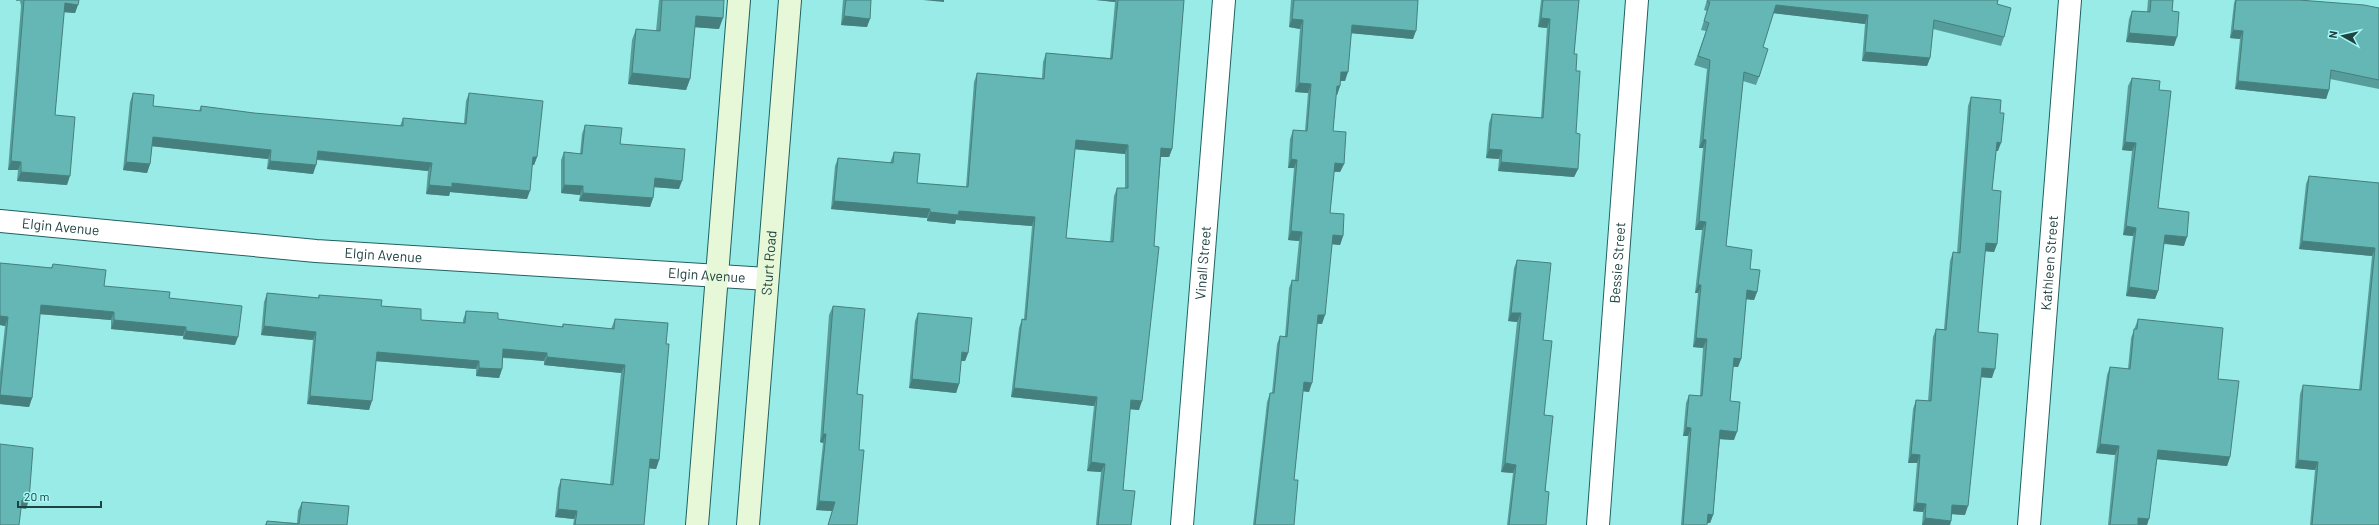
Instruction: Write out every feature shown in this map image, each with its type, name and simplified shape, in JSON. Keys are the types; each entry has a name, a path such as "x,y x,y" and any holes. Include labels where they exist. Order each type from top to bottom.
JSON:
{"main road":[{"path":"697,525 739,0"},
{"name":"Sturt Road","path":"748,525 790,0"}],"street":[{"name":"Vinall Street","path":"1182,525 1224,0"},
{"name":"Bessie Street","path":"1598,525 1638,0"},
{"name":"Kathleen Street","path":"2029,525 2070,0"},
{"name":"Elgin Avenue","path":"0,221 316,251 767,278"}],"building":[{"path":"24,0 79,0 78,5 65,3 55,115 75,117 70,176 21,172 21,162 11,161"},
{"path":"662,0 724,0 723,18 696,16 690,79 632,73 636,29 660,31"},
{"path":"846,0 871,0 870,19 844,16"},
{"path":"1118,0 1184,0 1172,149 1161,148 1154,246 1159,247 1142,401 1131,400 1123,490 1135,491 1131,525 1098,525 1105,464 1091,462 1097,397 1014,388 1022,319 1026,320 1035,217 959,211 958,215 930,212 930,209 834,201 838,158 893,163 894,152 920,154 917,183 968,187 977,73 1044,79 1046,53 1112,59","holes":["1076,140 1128,145 1128,188 1117,188 1113,242 1066,238"]},
{"path":"1294,0 1418,0 1416,31 1352,25 1348,72 1341,72 1340,86 1337,86 1333,131 1346,132 1344,164 1335,163 1330,213 1344,214 1343,236 1333,235 1325,315 1318,315 1312,383 1304,382 1294,480 1298,480 1294,525 1255,525 1270,393 1274,393 1280,336 1287,337 1292,280 1298,281 1302,232 1291,231 1297,160 1291,159 1293,130 1307,131 1311,84 1299,83 1303,20 1292,19"},
{"path":"1543,0 1579,0 1574,54 1577,54 1576,71 1580,71 1576,133 1580,134 1578,169 1501,162 1502,150 1489,149 1492,114 1543,118 1550,19 1541,18"},
{"path":"1708,0 1998,0 1997,4 2011,8 2004,37 1934,20 1930,58 1865,52 1868,15 1776,5 1763,47 1768,49 1759,77 1744,72 1726,246 1752,250 1750,269 1760,270 1757,292 1747,290 1741,359 1734,358 1730,401 1740,402 1737,432 1720,430 1713,515 1708,514 1707,525 1683,525 1691,428 1686,427 1689,395 1702,396 1707,339 1696,338 1701,285 1698,285 1706,222 1699,221 1706,140 1703,139 1710,60 1698,56 1709,23 1704,21 1710,2 1707,2"},
{"path":"2151,0 2173,0 2172,11 2179,12 2177,37 2129,33 2132,11 2150,12"},
{"path":"2236,0 2299,0 2364,5 2379,8 2379,80 2331,70 2329,90 2238,81 2243,31 2233,30"},
{"path":"2132,78 2160,81 2159,90 2171,91 2158,208 2189,212 2187,237 2165,235 2158,291 2129,287 2136,228 2126,226 2136,143 2125,142"},
{"path":"133,93 154,95 153,106 201,111 201,106 254,113 403,126 403,118 466,124 469,93 543,101 537,157 533,157 530,191 452,183 452,187 429,185 432,163 318,151 316,165 270,161 271,150 153,137 150,164 126,162"},
{"path":"1971,97 2001,100 2000,113 2004,113 2001,143 1997,142 1992,190 2001,191 1997,244 1986,243 1978,332 1998,334 1995,369 1982,368 1968,506 1952,505 1951,521 1925,518 1926,504 1916,503 1920,455 1911,454 1916,400 1931,401 1936,329 1946,330 1953,252 1960,253"},
{"path":"585,125 622,128 620,144 685,149 682,181 655,178 653,198 583,193 583,186 564,185 564,152 582,154"},
{"path":"2309,176 2379,183 2379,525 2312,525 2318,462 2298,460 2303,385 2361,390 2375,248 2302,241"},
{"path":"1517,260 1551,263 1543,340 1552,341 1544,415 1553,416 1545,491 1549,492 1546,525 1509,525 1516,465 1505,463 1521,313 1511,313"},
{"path":"0,263 52,268 53,264 106,270 104,286 170,292 169,298 242,306 238,337 186,331 186,327 114,320 114,312 41,305 32,398 0,395 8,317 0,316"},
{"path":"267,293 319,298 319,295 382,300 381,306 421,309 421,320 465,323 466,311 498,313 498,319 563,327 563,324 614,329 615,319 668,323 666,344 669,344 659,460 650,459 644,525 575,525 577,511 558,509 561,479 613,485 625,365 547,357 547,353 503,349 502,369 479,368 479,361 377,352 372,401 310,396 316,332 264,326"},
{"path":"833,306 865,309 857,394 863,395 859,450 864,450 857,525 828,525 835,502 819,501 826,434 823,434"},
{"path":"918,313 972,318 968,353 962,352 959,384 912,379"},
{"path":"2138,319 2223,328 2218,379 2239,381 2230,457 2158,450 2149,519 2138,518 2138,525 2110,525 2119,446 2100,444 2110,367 2130,369 2134,329 2137,329"},
{"path":"0,444 33,448 29,500 22,500 19,525 0,525"},
{"path":"302,502 349,506 347,525 266,525 267,521 299,524"}]}
